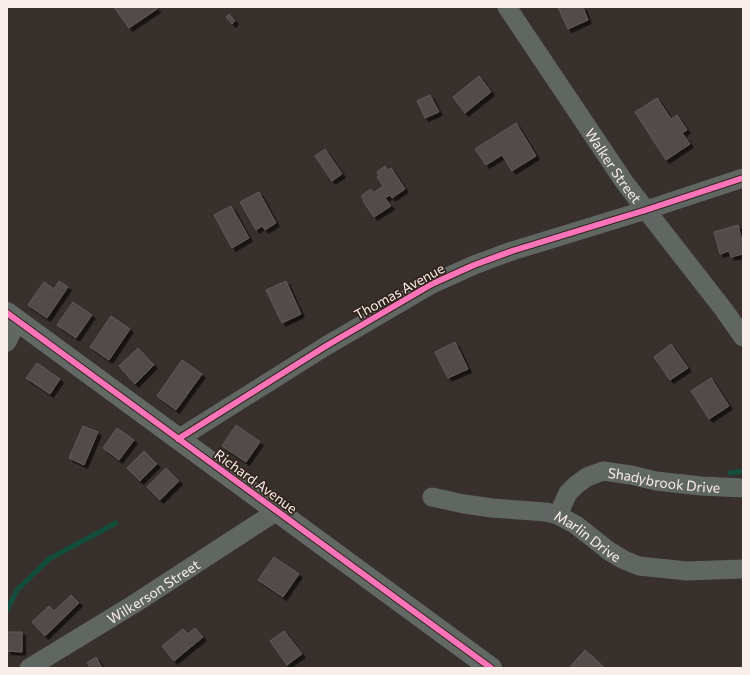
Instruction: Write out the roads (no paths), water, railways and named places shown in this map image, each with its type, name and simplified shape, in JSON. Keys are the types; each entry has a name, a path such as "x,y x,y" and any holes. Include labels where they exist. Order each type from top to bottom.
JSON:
{"street":[{"name":"Walker Street","path":"508,7 625,183 743,336"},
{"name":"Thomas Avenue","path":"178,439 326,346 432,284 474,265 512,251 646,210 743,178"},
{"name":"Richard Avenue","path":"12,317 491,668"},
{"path":"7,342 12,317"},
{"name":"Shadybrook Drive","path":"558,515 568,494 576,485 587,477 603,471 631,475 656,481 701,486 743,488"},
{"name":"Marlin Drive","path":"432,497 464,504 492,508 546,512 558,515 576,525 609,551 624,560 639,566 687,571 743,569"},
{"name":"Wilkerson Street","path":"29,668 134,604 277,511"}],"waterway":[{"path":"730,473 743,471"},
{"path":"7,610 17,590 49,559 116,523"}]}
